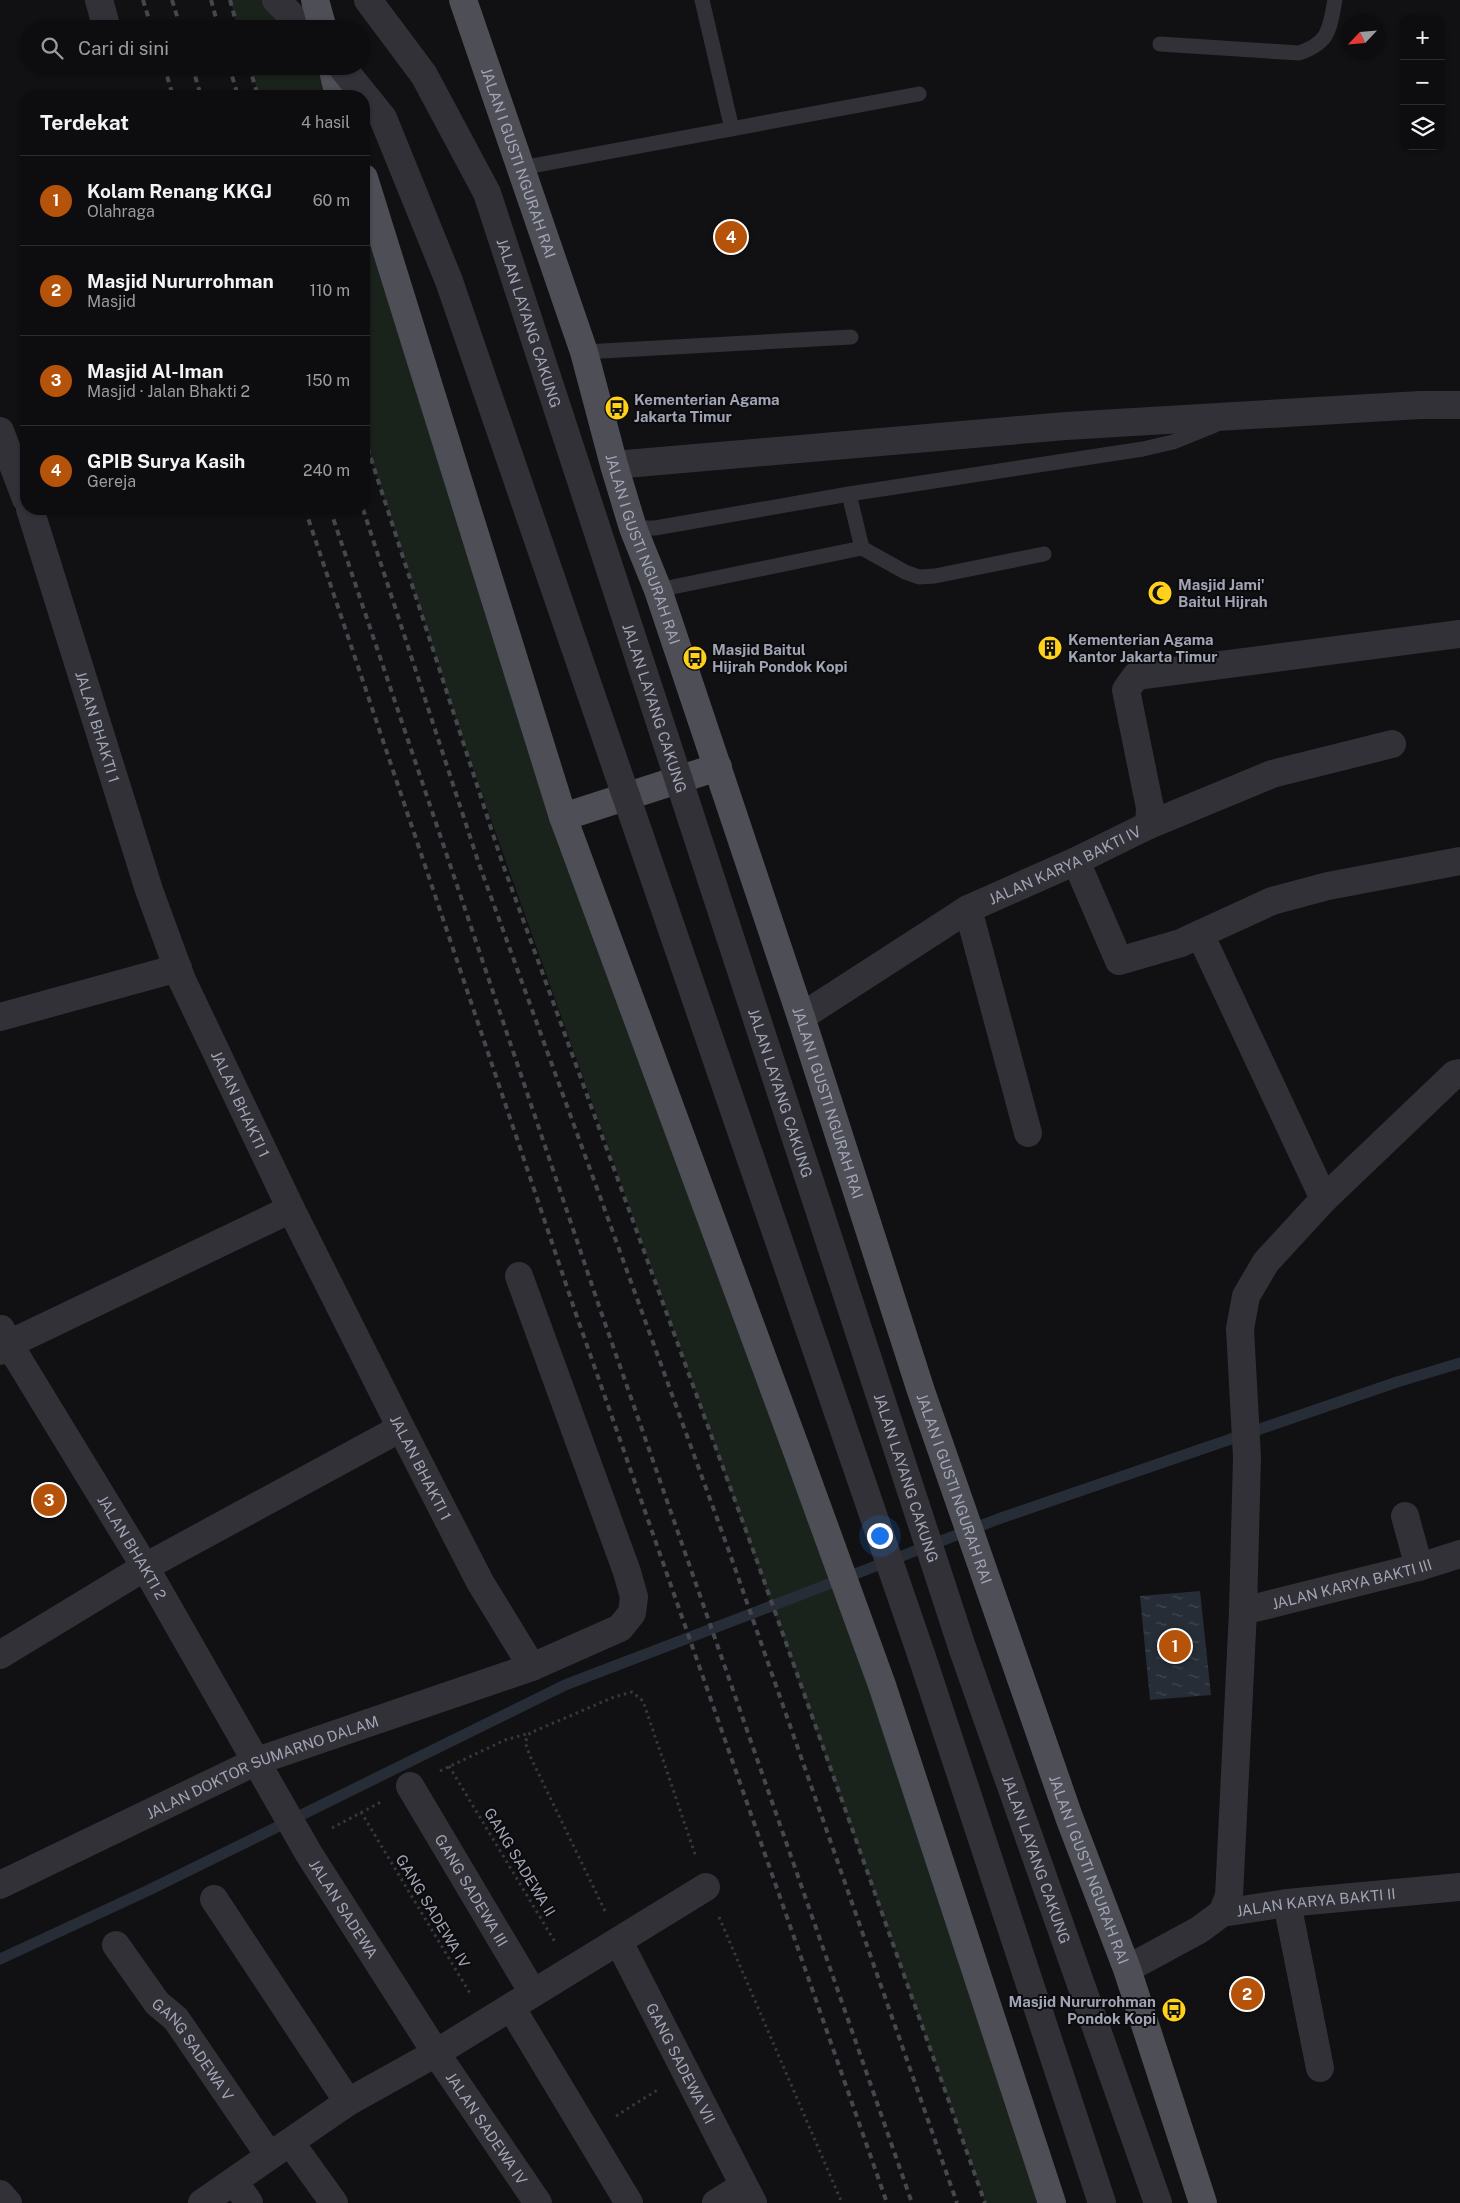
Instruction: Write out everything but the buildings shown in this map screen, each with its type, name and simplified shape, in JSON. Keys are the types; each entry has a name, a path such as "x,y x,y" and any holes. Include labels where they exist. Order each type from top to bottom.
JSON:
{"main road":[{"path":"315,0 320,20"},
{"name":"JALAN I GUSTI NGURAH RAI","path":"463,0 584,352 614,466 633,528 658,590 718,767 801,1017 921,1391 1069,1817 1127,1969 1203,2203"},
{"path":"334,75 338,90"},
{"path":"370,197 563,817 882,1685 1052,2203"},
{"path":"563,817 718,767"}],"street":[{"path":"99,0 104,20"},
{"path":"276,0 296,20"},
{"name":"JALAN LAYANG CAKUNG","path":"368,0 424,75 487,193 963,1650 1158,2203"},
{"path":"348,75 360,90"},
{"path":"370,102 383,118 449,280 922,1658 1102,2203"},
{"path":"614,466 1066,426 1239,415 1460,405"},
{"path":"0,431 20,483"},
{"name":"JALAN BHAKTI 1","path":"32,515 149,890 178,968 291,1208 401,1428 480,1582 532,1667"},
{"name":"JALAN KARYA BAKTI IV","path":"801,1017 968,909 1076,861 1149,825 1150,808 1126,690 1136,676 1460,634"},
{"path":"1149,825 1272,774 1392,744"},
{"path":"1076,861 1119,962 1181,943 1272,901 1328,886 1460,861"},
{"path":"968,909 1028,1133"},
{"path":"1200,934 1324,1199"},
{"path":"0,1017 178,968"},
{"path":"1222,1913 1229,1896 1243,1611 1247,1457 1240,1329 1246,1296 1266,1262 1324,1199 1458,1080"},
{"path":"3,1341 291,1208"},
{"name":"JALAN DOKTOR SUMARNO DALAM","path":"0,1885 257,1761 532,1667 620,1628 632,1613 634,1597 628,1572 519,1276"},
{"name":"JALAN BHAKTI 2","path":"3,1341 145,1567 257,1761"},
{"path":"0,1655 145,1567 401,1428"},
{"path":"1405,1516 1419,1567"},
{"name":"JALAN KARYA BAKTI III","path":"1243,1611 1419,1567 1460,1554"},
{"name":"JALAN SADEWA","path":"257,1761 309,1854 436,2053"},
{"name":"GANG SADEWA III","path":"410,1786 522,2000 588,2134 629,2203"},
{"path":"202,2203 348,2102 436,2053 706,1887"},
{"name":"JALAN KARYA BAKTI II","path":"1127,1969 1199,1930 1222,1913 1287,1903 1460,1887"},
{"path":"214,1898 348,2102"},
{"path":"1287,1903 1320,2068"},
{"name":"GANG SADEWA VII","path":"619,1942 748,2195"},
{"name":"GANG SADEWA V","path":"116,1945 157,2003 176,2019 279,2149 334,2203"},
{"name":"JALAN SADEWA IV","path":"436,2053 538,2203"},
{"path":"234,2181 249,2203"},
{"path":"0,2194 8,2203"},
{"path":"716,2203 748,2195"}],"lane":[{"path":"702,0 732,129"},
{"path":"1160,44 1299,53 1317,46 1329,29 1335,0"},
{"path":"521,168 918,94"},
{"path":"584,352 851,337"},
{"path":"633,528 655,528 849,494 1143,449 1173,442 1239,415"},
{"path":"849,494 862,548"},
{"path":"658,590 862,548 905,572 919,577 935,576 1044,554"}],"path":[{"path":"619,1942 525,1742 530,1733 614,1697 632,1692 643,1701 706,1887 842,2203"},
{"name":"GANG SADEWA II","path":"450,1766 572,1970"},
{"name":"GANG SADEWA IV","path":"361,1812 487,2021"},
{"path":"588,2134 686,2073"}],"shaded area":[{"path":"230,0 276,0 296,20 236,20"},
{"path":"253,75 334,75 338,90 257,90"},
{"path":"370,198 488,582 1052,2203 985,2203 465,747 370,455"}],"water":[{"path":"1200,1591 1211,1695 1150,1700 1140,1596"}],"waterway":[{"path":"0,1959 149,1890 565,1685 1001,1518 1397,1382 1460,1363"}],"railway":[{"path":"143,0 149,20"},
{"path":"172,0 178,20"},
{"path":"211,0 217,20"},
{"path":"230,0 236,20"},
{"path":"167,75 171,90"},
{"path":"195,75 199,90"},
{"path":"232,75 236,90"},
{"path":"252,75 256,90"},
{"path":"370,455 502,862 752,1547 985,2203"},
{"path":"307,515 576,1314 887,2203"},
{"path":"332,515 599,1306 912,2203"},
{"path":"365,515 479,864 730,1554 957,2203"}],"place":[{"name":"GPIB Surya Kasih","path":"731,237"},
{"name":"Kementerian Agama Jakarta Timur","path":"617,408"},
{"name":"Masjid Jami' Baitul Hijrah","path":"1160,593"},
{"name":"Kementerian Agama Kantor Jakarta Timur","path":"1050,648"},
{"name":"Masjid Baitul Hijrah Pondok Kopi","path":"695,658"},
{"name":"Masjid Al-Iman","path":"49,1500"},
{"name":"Kolam Renang KKGJ","path":"1175,1646"},
{"name":"Masjid Nururrohman","path":"1247,1994"},
{"name":"Masjid Nururrohman Pondok Kopi","path":"1174,2010"}]}
